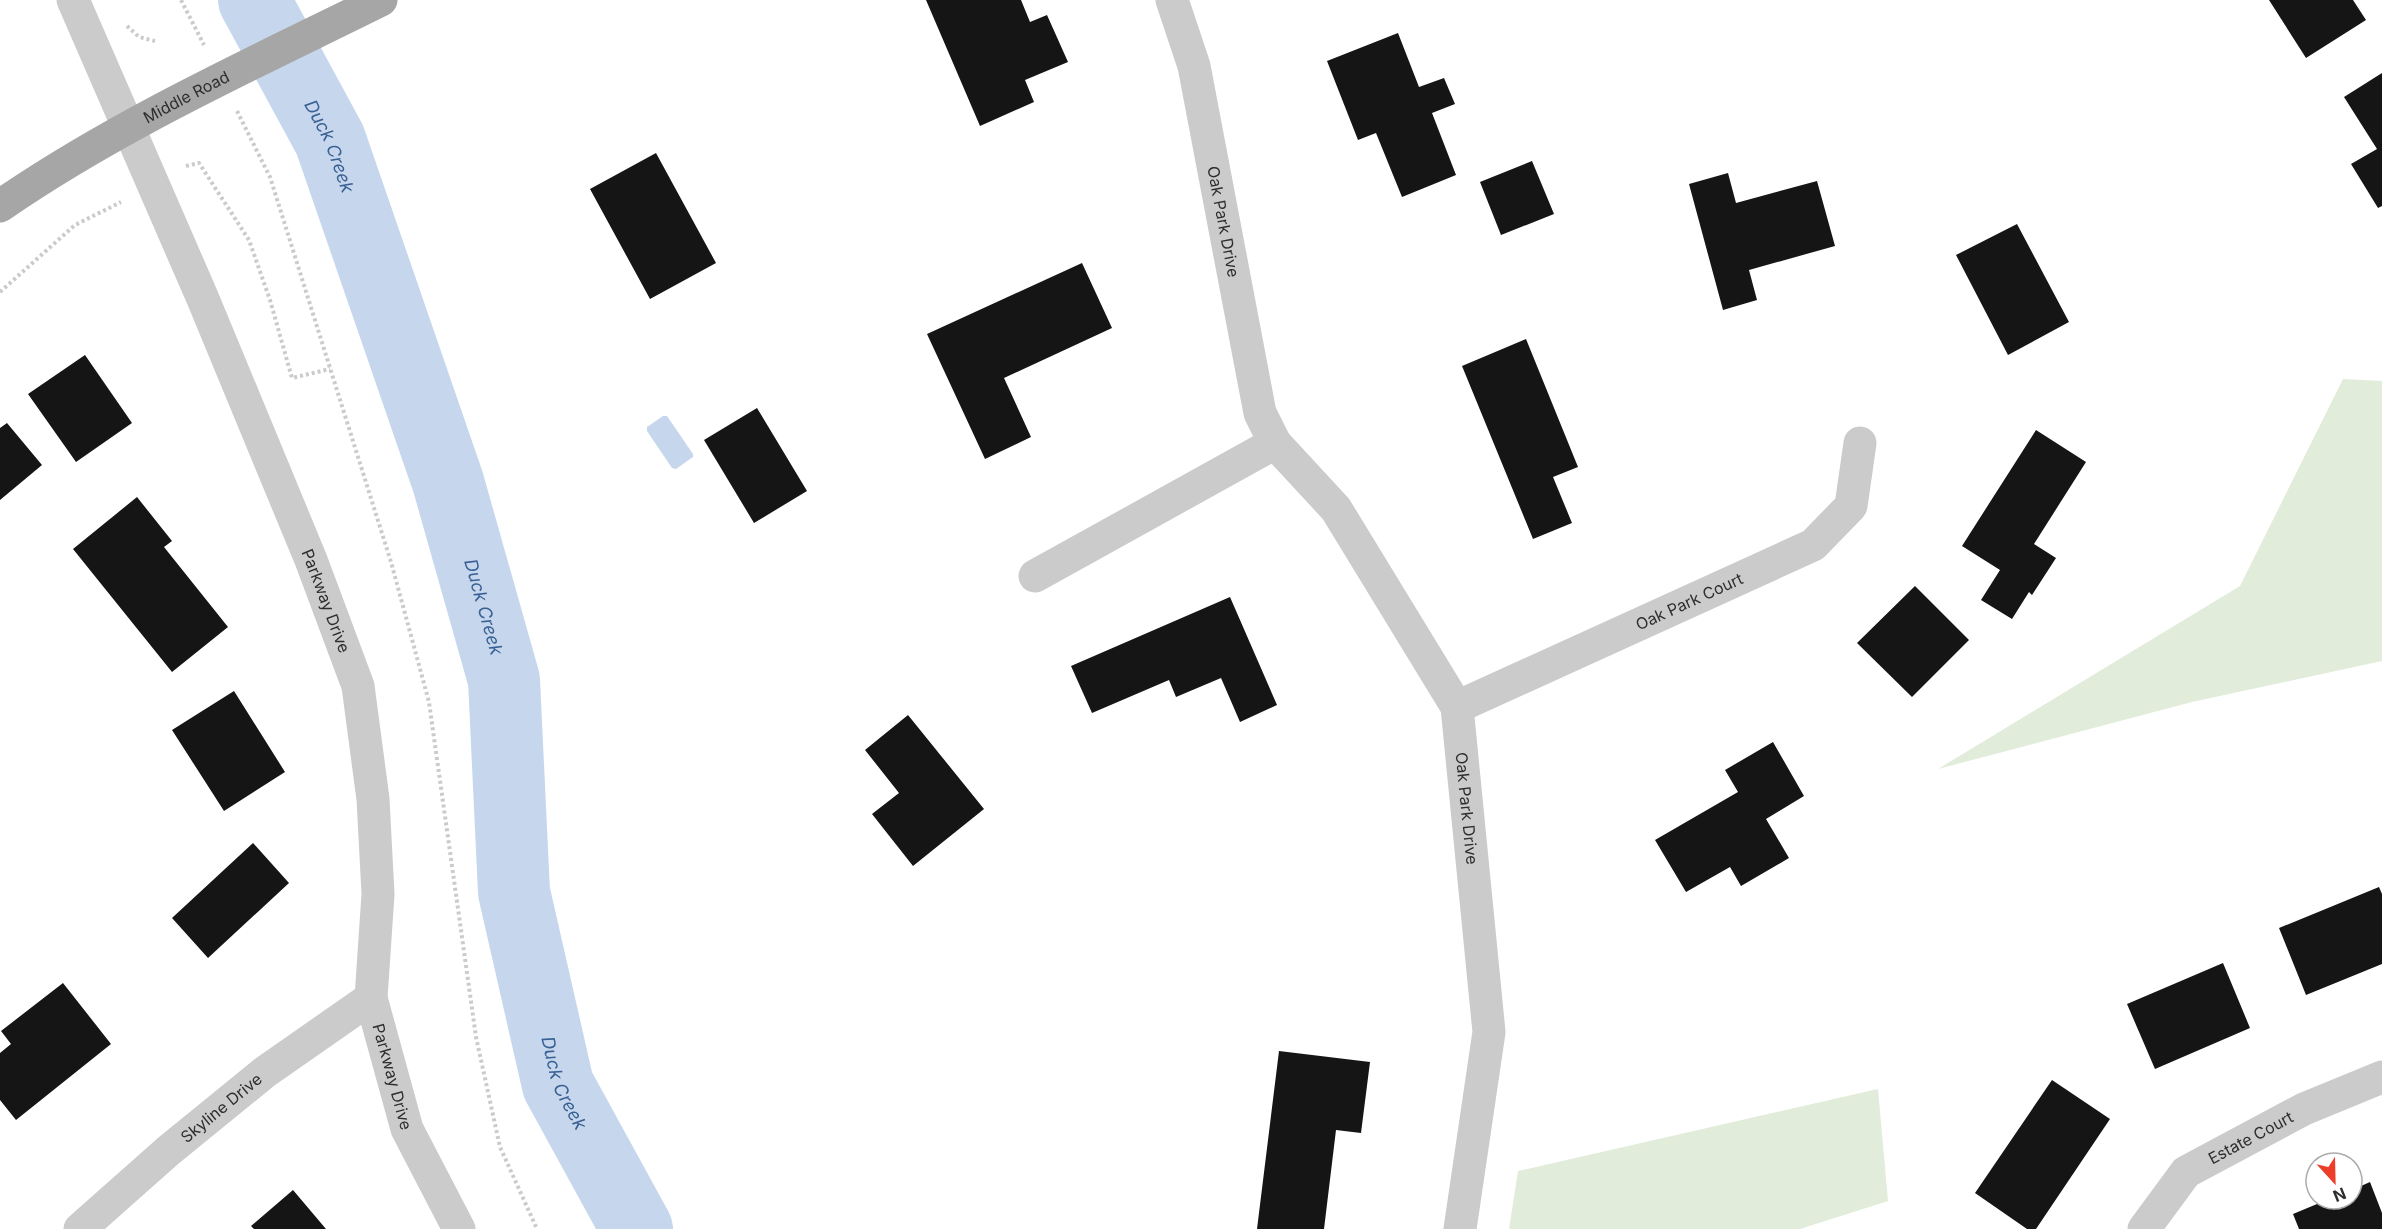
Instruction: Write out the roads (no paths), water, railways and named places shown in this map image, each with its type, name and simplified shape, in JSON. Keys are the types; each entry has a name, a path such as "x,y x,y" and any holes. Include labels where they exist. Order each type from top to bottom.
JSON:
{"main road":[{"name":"Middle Road","path":"0,206 29,186 180,100 381,0"}],"street":[{"name":"Parkway Drive","path":"73,0 130,128 311,560 358,686 373,799 378,894 371,998 407,1129 459,1229"},
{"name":"Oak Park Drive","path":"1172,0 1194,66 1260,413 1275,443 1336,509 1457,707 1489,1032 1460,1229"},
{"path":"1035,576 1275,443"},
{"name":"Oak Park Court","path":"1457,707 1813,545 1851,506 1860,443"},
{"name":"Skyline Drive","path":"80,1229 168,1151 265,1072 371,998"},
{"name":"Estate Court","path":"2144,1229 2186,1172 2304,1109 2382,1077"}],"water":[{"path":"663,416 667,416 693,454 693,457 676,469 672,468 647,431 647,427"}],"waterway":[{"name":"Duck Creek","path":"254,0 330,140 448,482 504,680 514,892 558,1085 637,1229"}]}
